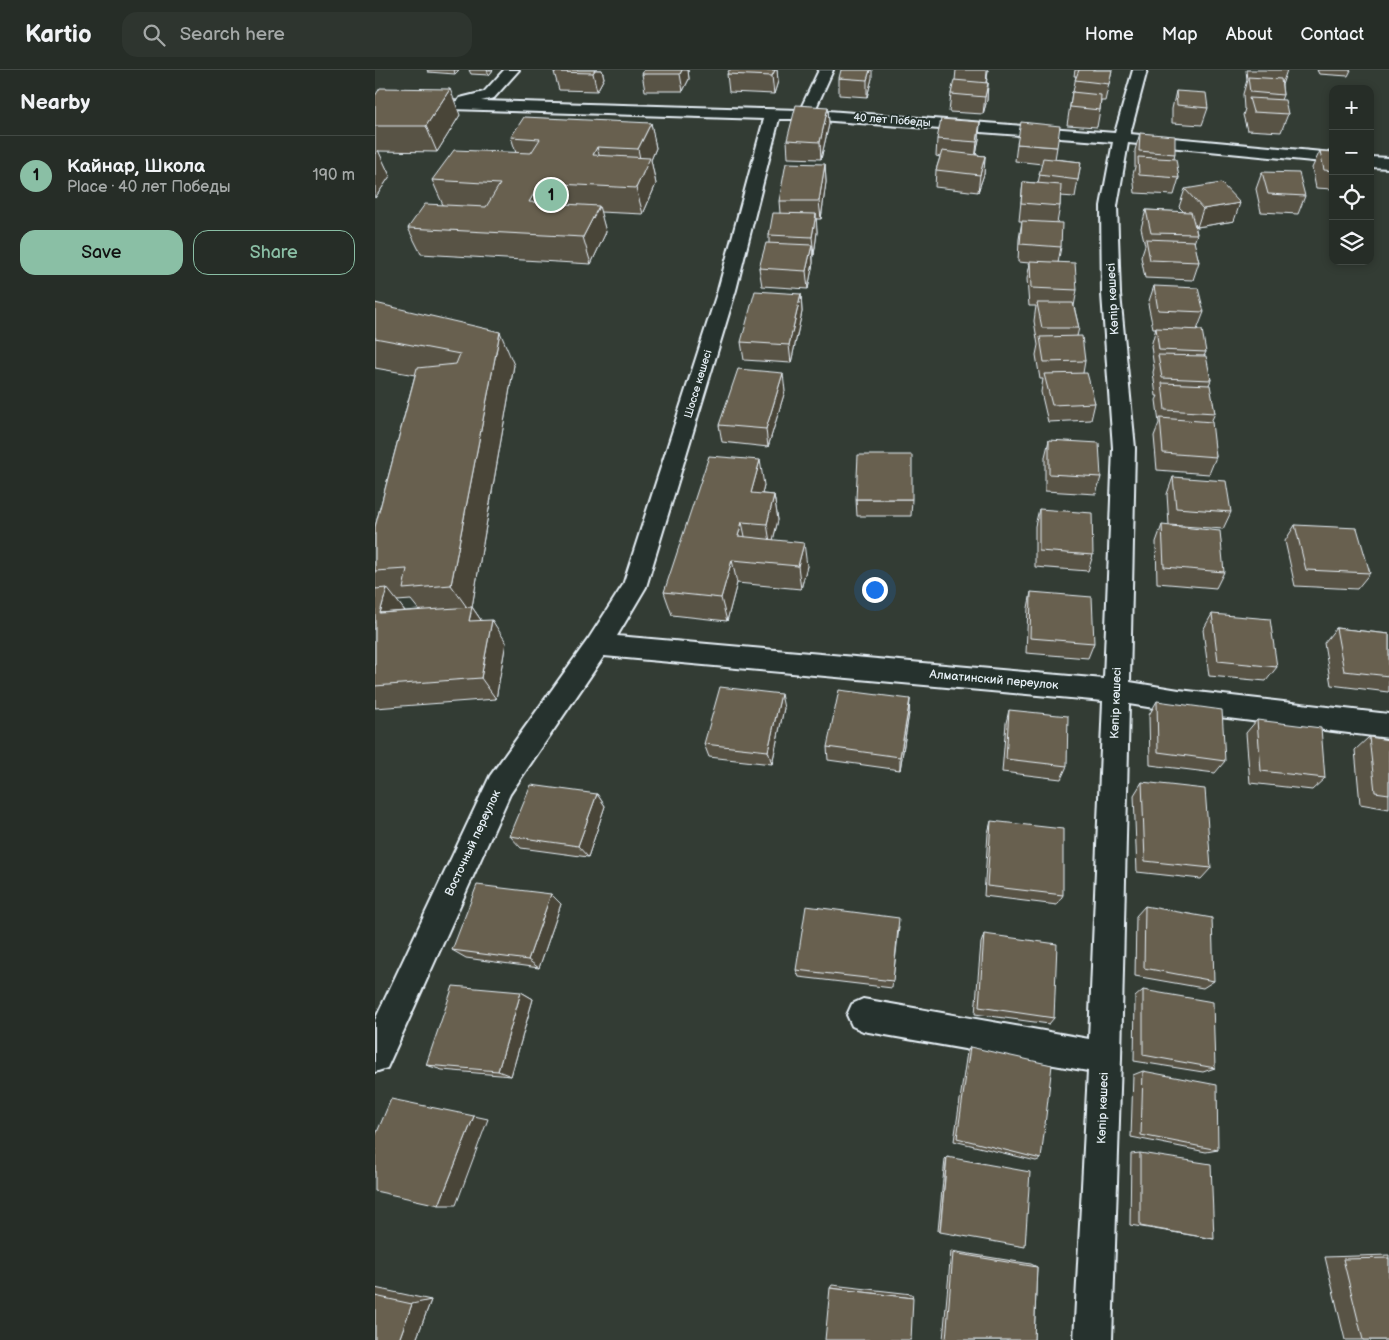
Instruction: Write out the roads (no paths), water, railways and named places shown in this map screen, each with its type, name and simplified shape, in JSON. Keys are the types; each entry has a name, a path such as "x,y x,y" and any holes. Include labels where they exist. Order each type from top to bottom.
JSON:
{"street":[{"path":"432,104 451,105 489,95 512,70"},
{"path":"807,114 826,70"},
{"name":"Көпір көшесі","path":"1093,1340 1105,1058 1124,448 1111,294 1109,206 1121,138 1141,70"},
{"name":"40 лет Победы","path":"451,105 807,114 1121,138 1329,158"},
{"name":"Шоссе көшесі","path":"598,645 634,587 727,290 773,114"},
{"path":"1374,162 1389,164"},
{"name":"Алматинский переулок","path":"598,645 1117,691 1179,701 1389,726"},
{"name":"Восточный переулок","path":"375,1056 500,785 598,645"},
{"path":"863,1015 1105,1058"}],"place":[{"name":"Кайнар, Школа","path":"551,195"}]}
